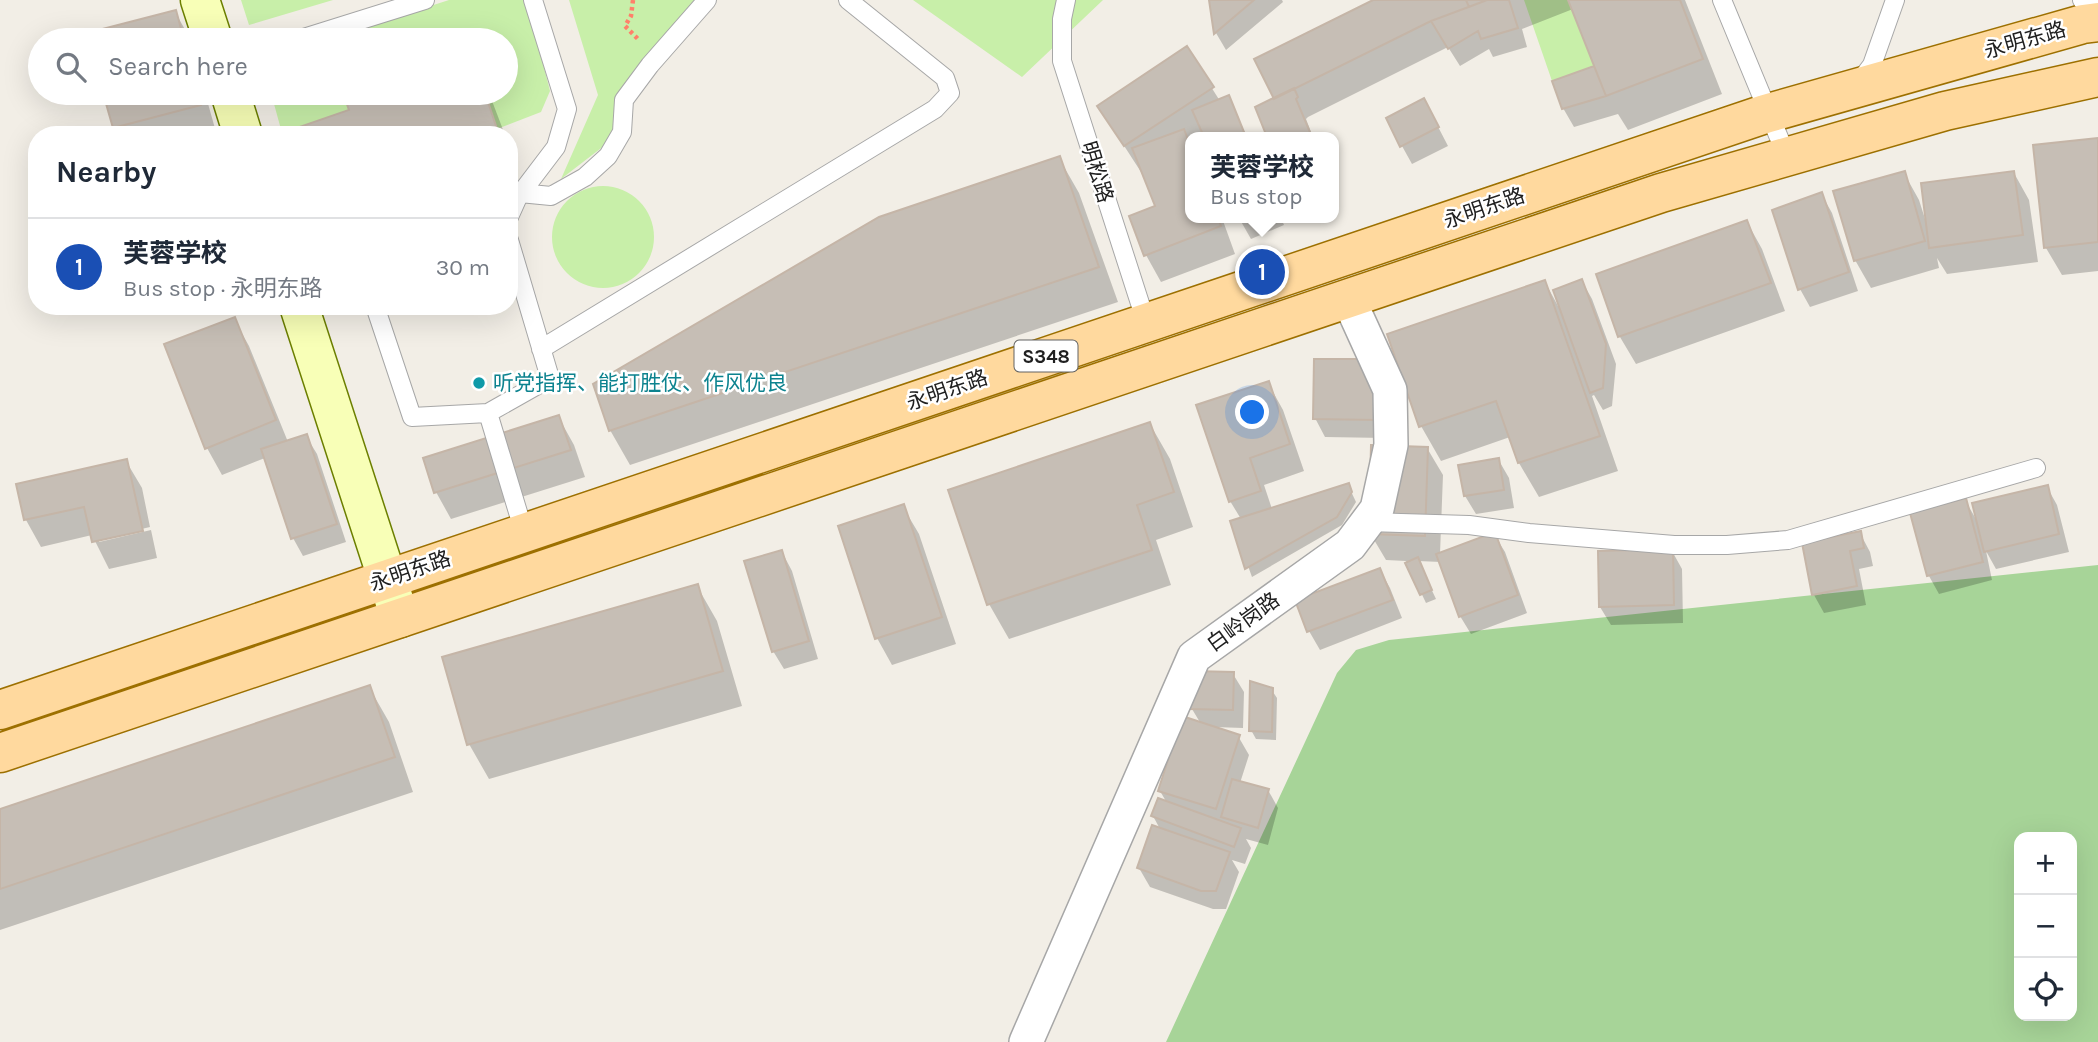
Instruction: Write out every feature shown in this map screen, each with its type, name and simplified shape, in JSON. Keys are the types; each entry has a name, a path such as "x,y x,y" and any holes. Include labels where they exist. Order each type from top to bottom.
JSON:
{"main road":[{"name":"永明东路","path":"0,710 1769,113 2098,22"},
{"name":"永明东路","path":"0,753 1661,193 1945,111 2098,77"}],"street":[{"path":"200,0 209,28"},
{"path":"234,105 240,126"},
{"name":"白岭岗路","path":"1026,1042 1194,657 1350,545 1377,509 1391,445 1390,390 1349,300"},
{"path":"302,315 400,618"}],"lane":[{"path":"335,28 425,0"},
{"path":"518,198 556,147 567,109 533,0"},
{"path":"520,194 551,196 585,177 608,156 622,132 624,100 707,0"},
{"path":"541,349 935,109 950,93 945,78 848,0"},
{"path":"1722,0 1787,157"},
{"path":"2082,0 2098,9"},
{"path":"1843,91 1861,81 1872,65 1893,3"},
{"name":"明松路","path":"1063,5 1062,61 1146,323"},
{"path":"378,315 412,417 488,413 550,377 518,271"},
{"path":"488,413 524,532"},
{"path":"1367,522 1469,525 1647,543 1727,545 1788,540 2036,468"}],"path":[{"path":"634,0 631,16 625,26 639,40 662,52"}],"green space":[{"path":"241,0 333,0 249,25"},
{"path":"449,0 527,0 550,91 541,112 505,126 496,126 489,105 518,105 518,28 362,28"},
{"path":"569,0 700,0 625,100 622,132 561,179 598,95"},
{"path":"913,0 1103,0 1022,77"},
{"path":"1524,0 1568,0 1594,66 1552,81"},
{"path":"274,105 347,105 349,110 302,126 280,126"},
{"path":"603,186 622,190 639,201 650,218 654,237 650,256 639,273 622,284 603,288 584,284 567,273 556,256 552,237 556,218 567,201 584,190"},
{"path":"2098,565 2098,1042 1166,1042 1337,673 1356,650 1389,640"}],"building":[{"path":"1209,0 1254,0 1214,34"},
{"path":"1373,0 1466,0 1469,7 1431,21 1274,99 1254,59"},
{"path":"1466,0 1487,0 1469,7"},
{"path":"1487,0 1509,0 1518,28 1481,39 1478,31 1448,49 1431,21"},
{"path":"1568,0 1680,0 1703,59 1606,96"},
{"path":"176,10 181,28 106,28"},
{"path":"1187,46 1214,87 1124,146 1097,106"},
{"path":"1594,66 1606,96 1562,109 1552,81"},
{"path":"1294,88 1310,132 1265,132 1255,107"},
{"path":"1229,95 1244,132 1202,132 1192,110"},
{"path":"1424,98 1439,127 1400,147 1386,118"},
{"path":"106,105 201,105 121,126 112,126"},
{"path":"347,105 489,105 496,126 302,126 349,110"},
{"path":"1184,129 1185,223 1220,223 1221,226 1144,256 1129,216 1155,206 1132,148"},
{"path":"2098,138 2098,242 2044,248 2033,145"},
{"path":"1060,156 1099,267 609,431 593,384 879,217"},
{"path":"1905,171 1925,241 1854,261 1833,191"},
{"path":"2014,171 2023,235 1929,248 1921,183"},
{"path":"1822,192 1849,272 1798,290 1772,210"},
{"path":"1747,220 1771,283 1618,337 1596,274"},
{"path":"1582,279 1606,344 1603,388 1590,393 1553,290"},
{"path":"1545,280 1600,436 1518,463 1496,401 1419,427 1387,334"},
{"path":"235,317 276,420 205,449 164,344"},
{"path":"1314,359 1376,359 1376,420 1313,419"},
{"path":"1269,381 1290,444 1250,458 1261,491 1229,502 1196,405"},
{"path":"559,415 571,450 434,493 423,458"},
{"path":"1150,422 1174,492 1137,505 1152,550 987,605 948,490"},
{"path":"307,434 337,524 291,539 261,449"},
{"path":"1371,445 1428,447 1425,536 1369,534"},
{"path":"1499,458 1504,490 1464,496 1458,465"},
{"path":"127,459 143,531 92,542 84,507 24,520 16,484"},
{"path":"1349,483 1352,492 1337,517 1245,569 1230,521"},
{"path":"2048,485 2059,534 1984,552 1972,503"},
{"path":"1966,498 1983,562 1927,576 1910,513"},
{"path":"904,504 942,617 875,639 838,526"},
{"path":"1861,531 1864,548 1850,551 1857,586 1812,595 1802,543"},
{"path":"1495,532 1518,595 1459,617 1436,554"},
{"path":"1673,549 1674,605 1599,607 1598,551"},
{"path":"782,550 809,641 772,652 744,561"},
{"path":"1418,557 1432,590 1420,595 1405,563"},
{"path":"1380,568 1393,600 1307,632 1295,600"},
{"path":"698,584 723,671 467,745 442,657"},
{"path":"1191,671 1234,672 1233,710 1190,709"},
{"path":"1250,681 1273,688 1272,732 1249,731"},
{"path":"370,685 395,757 0,889 0,809"},
{"path":"1182,716 1240,735 1216,809 1158,791"},
{"path":"1232,779 1269,789 1258,828 1221,817"},
{"path":"1158,798 1241,828 1234,847 1151,816"},
{"path":"1152,825 1230,852 1216,891 1201,891 1137,868"}],"place":[{"name":"芙蓉学校","path":"1262,272"},
{"name":"听党指挥、能打胜仗、作风优良","path":"479,383"}]}
